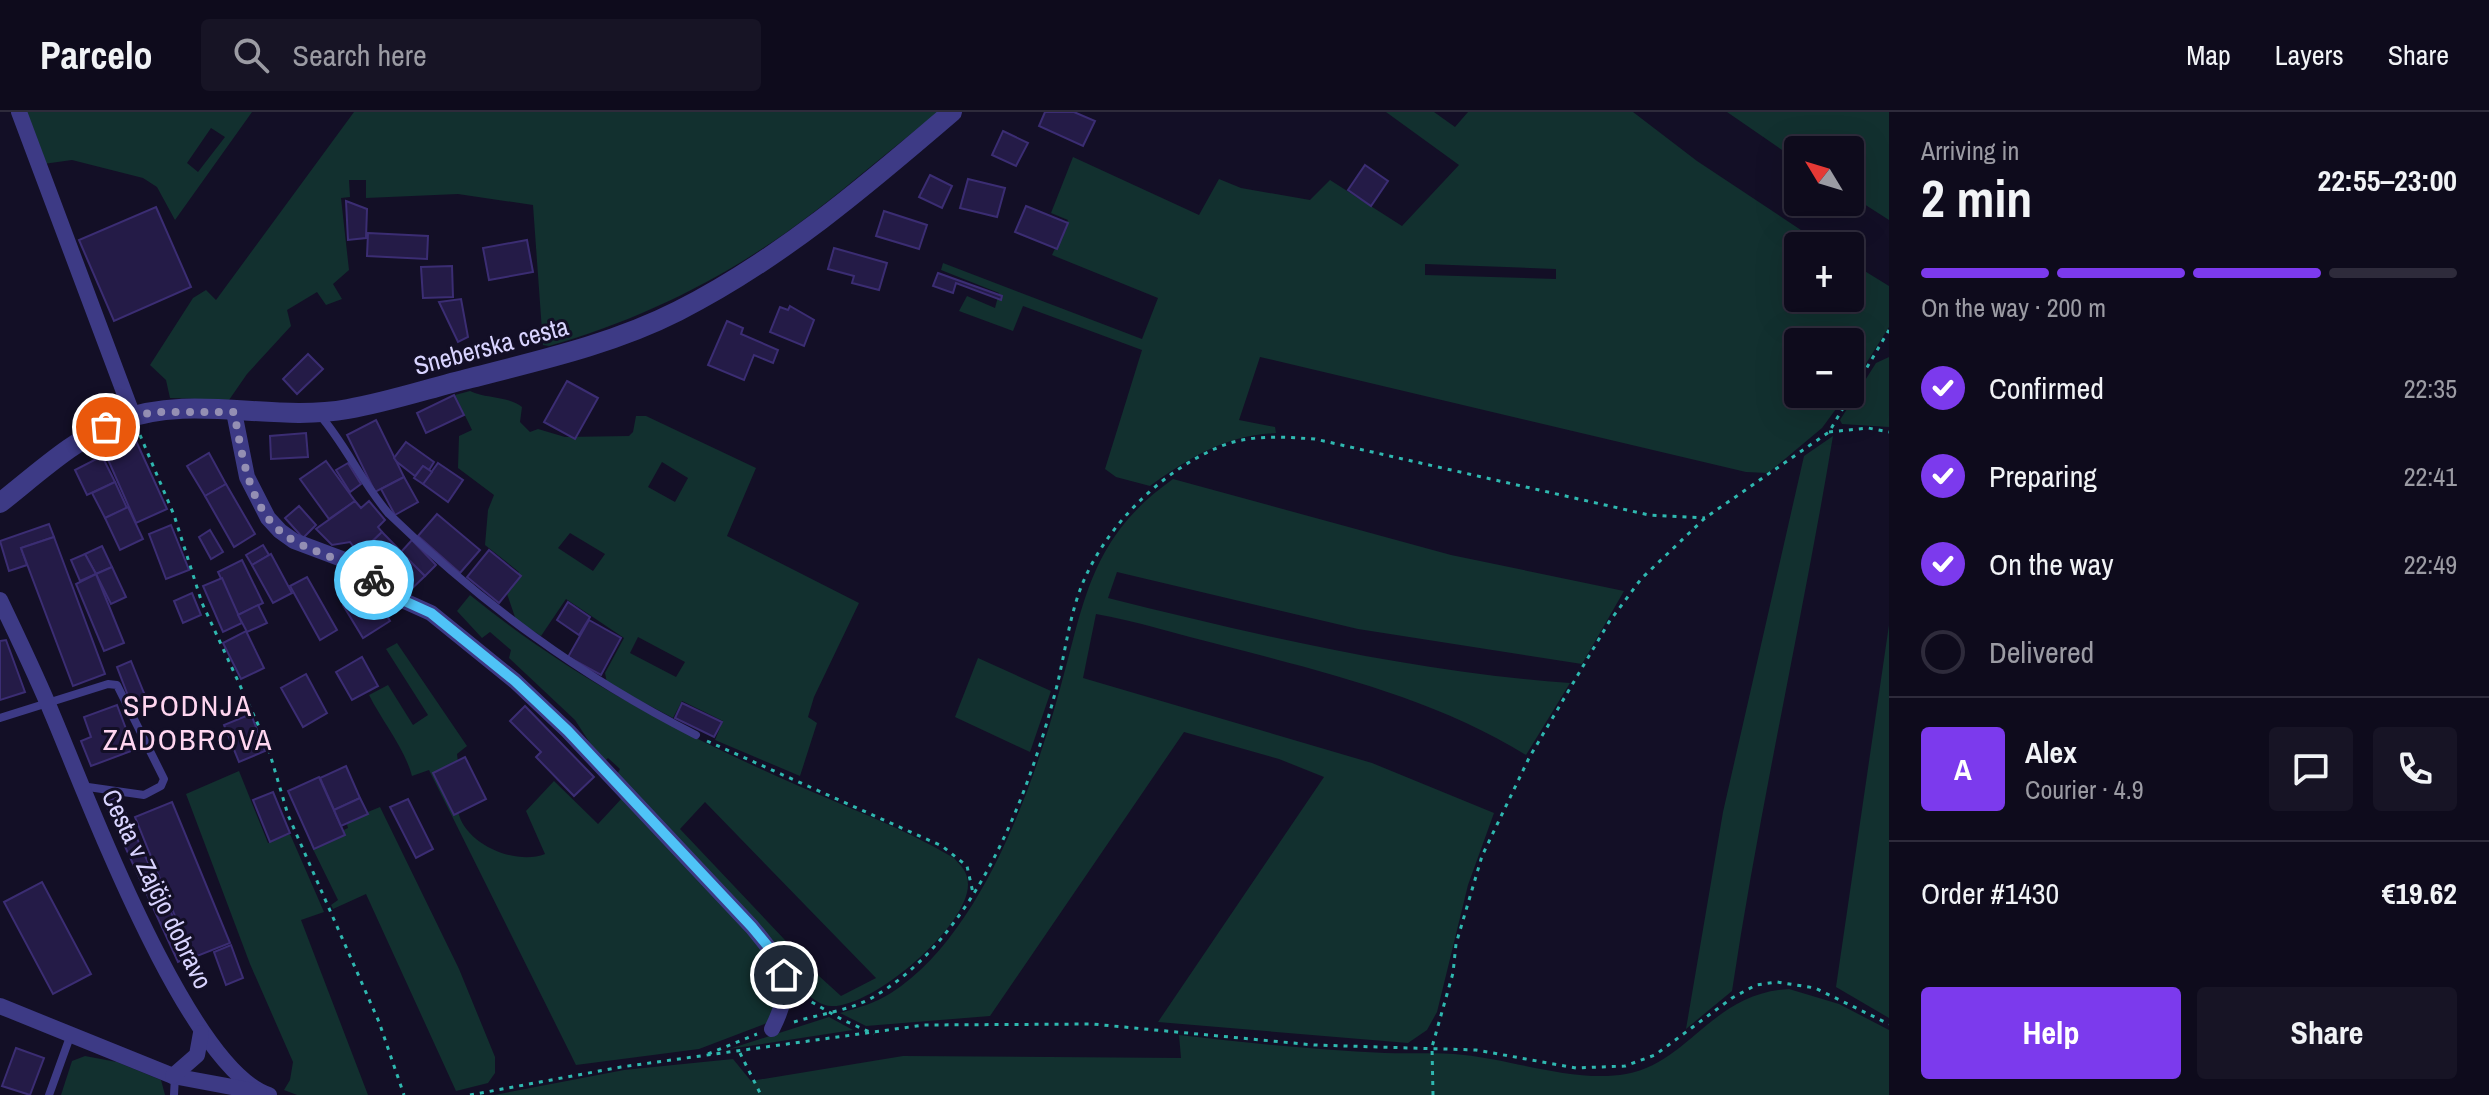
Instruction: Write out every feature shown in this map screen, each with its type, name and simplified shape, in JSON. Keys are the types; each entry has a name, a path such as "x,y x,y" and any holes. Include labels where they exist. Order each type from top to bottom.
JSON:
{"street":[{"path":"19,112 133,416"},
{"name":"Sneberska cesta","path":"0,503 85,438 133,416 174,410 319,414 378,403 575,350 676,313 812,226 952,112"},
{"path":"234,412 247,477 268,518 280,531 304,545 350,562 400,599 431,613 515,681 568,731 752,927 776,956 786,980 787,991 772,1029"},
{"name":"Cesta v Zajčjo dobravo","path":"0,600 164,965 201,1033 265,1094"},
{"name":"Cesta v Zajčjo dobravo","path":"0,1006 174,1076 265,1094"},
{"path":"174,1076 197,1055 202,1047 201,1033"}],"lane":[{"path":"319,414 343,442 372,495 389,514 511,623 611,690 696,735"},
{"path":"0,718 108,684 117,685 164,779 161,786 144,795 81,786"},
{"path":"49,1095 71,1034"},
{"path":"174,1076 174,1095"}],"path":[{"path":"1433,1095 1432,1047 1453,973 1456,944 1482,856 1529,758 1641,579 1705,518 1829,432 1889,330"},
{"path":"133,416 174,515 202,603 267,744 288,815 379,1022 404,1095"},
{"path":"1829,432 1868,428 1889,432"},
{"path":"705,1055 726,1044 872,998 899,980 944,934 973,893 1006,835 1054,699 1075,602 1085,577 1113,530 1151,491 1219,447 1279,436 1315,439 1578,501 1649,515 1705,518"},
{"path":"696,735 942,846 967,866 973,893"},
{"path":"786,980 803,996 828,1012 874,1034"},
{"path":"470,1095 555,1078 924,1025 1092,1024 1314,1045 1476,1050 1576,1068 1625,1066 1655,1055 1732,998 1756,985 1777,982 1815,988 1889,1024"},
{"path":"740,1053 761,1095"}],"green space":[{"path":"17,112 252,112 175,220 157,187 143,178 72,160 36,165","holes":["211,128 225,137 198,172 187,163"]},
{"path":"354,112 939,112 810,215 718,276 619,323 549,346 543,345 533,205 458,194 366,198 366,180 349,180 350,197 341,198 349,270 333,284 342,299 326,305 317,292 287,310 291,326 247,374 229,400 170,398 166,380 150,365 193,298 206,290 216,300"},
{"path":"1386,112 1434,112 1455,127 1468,112 1633,112 1697,161 1804,232 1784,232 1784,312 1864,312 1864,271 1889,286 1889,327 1864,367 1864,328 1784,328 1784,408 1837,408 1822,428 1768,473 1746,472 1260,357 1239,420 1275,427 1276,433 1241,438 1209,449 1150,486 1116,477 1105,469 1142,350 1023,306 1013,331 959,311 967,296 995,308 999,293 941,270 943,263 1142,339 1158,298 1052,255 1068,220 1051,213 1073,157 1199,215 1219,179 1241,188 1310,200 1330,180 1402,226 1459,165","holes":["1425,264 1556,269 1556,279 1425,275"]},
{"path":"1727,112 1889,112 1889,220 1864,204 1864,136 1784,136 1784,151"},
{"path":"1889,357 1889,427 1842,424 1840,420 1848,408 1864,408 1864,382 1876,363"},
{"path":"470,391 517,403 522,407 520,422 530,432 538,429 565,437 629,436 633,432 636,416 646,416 756,468 727,536 859,603 814,697 808,717 817,723 800,776 715,740 723,721 682,701 673,718 607,683 605,673 624,638 566,599 541,636 516,620 506,591 519,572 485,545 488,510 494,495 458,468 459,436 472,430 455,395","holes":["662,462 688,478 675,502 648,487","570,533 605,554 593,571 558,548","638,637 685,662 676,677 630,653"]},
{"path":"1833,436 1732,991 1686,1029 1723,812 1804,456"},
{"path":"1173,479 1451,555 1624,591 1582,664 1358,629 1117,572 1108,598 1337,651 1511,678 1570,683 1526,755 1454,718 1378,689 1143,624 1096,614 1083,678 1372,763 1494,813 1468,885 1437,1012 1427,1030 1408,1043 1158,1022 1324,777 1279,759 1184,732 990,1016 866,1026 840,1013 885,997 922,969 974,902 996,863 1031,781 1092,579 1122,527"},
{"path":"470,595 544,650 620,698 741,760 913,836 954,858 962,867 968,884 964,901 953,921 916,961 870,994 849,1003 831,1006 814,1000 791,978 616,776 620,769 608,758 603,763 575,720 509,658 511,650 490,632 482,638 457,611","holes":["705,802 876,978 841,996 680,829"]},
{"path":"1889,625 1889,1018 1836,987"},
{"path":"397,643 467,746 457,754 457,804 462,823 470,833 506,854 533,857 545,854 526,811 554,781 598,824 623,797 772,958 782,996 767,1023 699,1049 576,1065 429,770 412,776 399,745 369,695 388,685 413,725 428,715 386,649"},
{"path":"978,658 1051,691 1030,752 955,717"},
{"path":"239,771 268,843 290,834 324,912 301,920 368,1095 297,1095 284,1090 290,1080 293,1062 250,964 186,794"},
{"path":"380,807 459,969 495,1057 495,1073 488,1083 456,1091 366,894 333,909 331,905 338,900 311,845 348,828 346,821"},
{"path":"1789,989 1839,1004 1889,1030 1889,1095 494,1095 624,1070 733,1059 751,1081 903,1056 1181,1058 1179,1035 1333,1050 1464,1055 1586,1076 1607,1076 1648,1067 1667,1057 1740,1002 1762,993"},
{"path":"829,1017 853,1030 729,1049"},
{"path":"85,1056 117,1062 161,1080 165,1095 61,1095 72,1061"}],"building":[{"path":"1045,112 1074,112 1095,121 1083,146 1039,126"},
{"path":"1003,131 1028,143 1016,166 992,155"},
{"path":"1365,165 1388,181 1371,206 1348,190"},
{"path":"930,175 952,186 942,208 919,197"},
{"path":"968,179 1005,188 997,217 960,208"},
{"path":"346,201 367,209 366,238 348,240"},
{"path":"1026,206 1068,223 1057,249 1015,232"},
{"path":"156,207 191,287 114,321 79,240"},
{"path":"884,211 927,225 919,249 876,236"},
{"path":"368,233 428,236 427,259 367,256"},
{"path":"527,240 533,272 489,280 483,248"},
{"path":"834,248 887,263 879,290 852,283 854,276 828,269"},
{"path":"452,266 453,297 423,298 421,267"},
{"path":"938,273 1002,296 1001,300 956,283 953,293 933,286"},
{"path":"461,299 468,337 458,342 439,302"},
{"path":"790,306 814,320 804,346 770,332 780,307 788,310"},
{"path":"727,321 743,328 741,334 778,350 773,363 754,355 744,380 708,365"},
{"path":"308,354 323,369 297,394 283,379"},
{"path":"567,381 598,398 575,439 544,422"},
{"path":"454,395 464,415 426,433 417,413"},
{"path":"376,420 404,477 375,492 347,435"},
{"path":"132,432 167,509 136,523 102,446"},
{"path":"306,433 308,457 271,459 270,436"},
{"path":"406,442 434,462 429,470 423,466 415,476 397,462 394,458"},
{"path":"209,453 226,484 205,496 187,466"},
{"path":"102,456 115,482 87,495 75,470"},
{"path":"326,461 355,501 329,519 300,479"},
{"path":"348,463 361,484 350,492 336,470"},
{"path":"438,463 463,480 448,502 423,484"},
{"path":"423,466 432,472 423,484 414,478"},
{"path":"404,477 418,502 395,515 381,489"},
{"path":"115,482 127,508 105,518 92,493"},
{"path":"226,484 255,534 234,547 205,496"},
{"path":"355,501 361,508 369,501 385,520 378,527 382,532 359,554 350,542 332,545 316,529"},
{"path":"299,506 316,525 303,538 285,518"},
{"path":"128,507 143,539 120,550 105,518"},
{"path":"437,514 480,550 460,573 418,536"},
{"path":"49,524 54,537 21,548 27,565 9,571 0,541"},
{"path":"171,525 189,570 166,579 149,534"},
{"path":"210,530 223,552 211,559 199,537"},
{"path":"382,532 425,576 402,598 359,554"},
{"path":"54,537 105,674 73,686 21,548"},
{"path":"412,540 436,565 425,576 401,552"},
{"path":"263,545 269,555 252,565 246,555"},
{"path":"102,546 112,567 96,574 85,554"},
{"path":"489,550 521,576 499,603 467,577"},
{"path":"85,554 96,574 80,581 71,560"},
{"path":"271,554 292,593 273,603 252,565"},
{"path":"242,560 263,603 238,615 218,572"},
{"path":"112,567 126,597 111,604 96,574"},
{"path":"96,574 124,643 104,651 76,584"},
{"path":"307,577 337,630 320,640 290,586"},
{"path":"222,578 242,623 223,632 203,586"},
{"path":"371,589 390,621 363,638 343,605"},
{"path":"192,593 201,615 183,623 174,601"},
{"path":"568,602 590,617 579,635 557,620"},
{"path":"258,605 267,623 247,632 238,615"},
{"path":"589,620 621,638 601,675 568,657"},
{"path":"246,631 264,668 241,679 223,643"},
{"path":"6,640 25,692 0,700 0,641"},
{"path":"362,657 378,686 352,700 336,672"},
{"path":"131,661 150,708 135,714 117,667"},
{"path":"306,674 327,713 303,727 281,688"},
{"path":"682,703 722,722 714,737 675,718"},
{"path":"117,705 134,750 91,766 81,741 91,737 84,717"},
{"path":"525,706 594,777 574,796 536,757 541,752 510,721"},
{"path":"251,714 265,751 239,762 224,725"},
{"path":"465,757 486,799 454,815 433,773"},
{"path":"346,766 360,798 334,810 320,778"},
{"path":"319,777 345,835 314,849 288,791"},
{"path":"273,792 290,833 270,842 253,800"},
{"path":"118,797 191,956 178,962 105,803"},
{"path":"360,798 368,814 341,826 334,810"},
{"path":"408,799 433,849 416,858 390,807"},
{"path":"172,802 230,943 192,958 135,817"},
{"path":"42,882 91,974 53,994 4,902"},
{"path":"231,945 243,978 226,985 214,952"},
{"path":"16,1048 44,1058 30,1095 2,1086"}],"way so far":[{"path":"106,427 152,412 234,412 247,477 268,518 294,541 350,562 374,580"}],"district":[{"name":"SPODNJA ZADOBROVA","path":"188,723"}],"route":[{"path":"374,580 400,599 431,613 515,681 568,731 752,927 776,956 784,975"}]}
